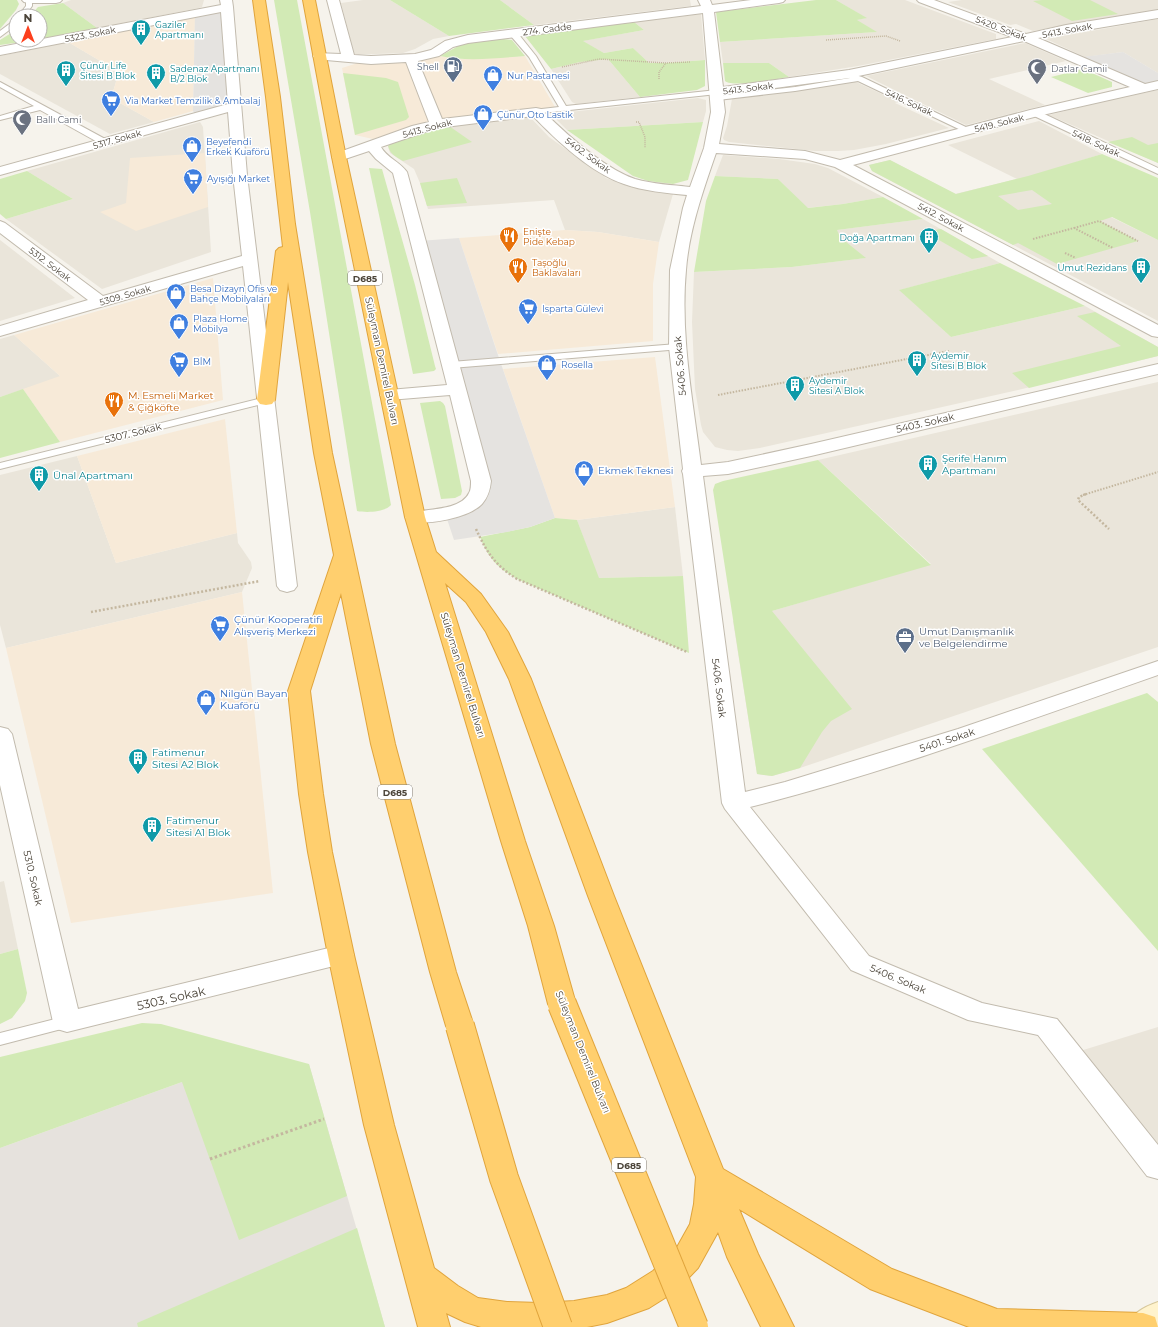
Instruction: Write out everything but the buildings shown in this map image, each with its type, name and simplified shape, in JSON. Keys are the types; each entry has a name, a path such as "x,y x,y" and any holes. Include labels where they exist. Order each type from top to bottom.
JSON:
{"highway":[{"name":"D685","path":"259,0 273,97 287,224 323,453 383,744 443,972 504,1178 558,1327"},
{"name":"Süleyman Demirel Bulvarı","path":"309,0 339,157 416,517 426,554 541,926 562,1004 694,1327"},
{"path":"266,400 287,224"},
{"path":"426,554 474,598 497,632 520,679 601,896 742,1257 778,1327"},
{"path":"343,555 299,691 312,802 320,852 341,956 379,1125 434,1327"},
{"path":"420,1276 446,1297 476,1312 510,1322 546,1326 582,1322 617,1312 646,1297 671,1278 690,1255 705,1223 710,1203 711,1177"},
{"path":"711,1177 881,1279 997,1323 1143,1327"}],"street":[{"path":"28,0 56,0"},
{"path":"333,0 349,59"},
{"name":"274. Cadde","path":"319,56 371,60 411,58 435,53 453,42 706,4 779,0"},
{"name":"5420. Sokak","path":"923,0 962,13 1026,38 1144,88"},
{"path":"226,3 240,174 286,580"},
{"name":"5323. Sokak","path":"0,51 226,3"},
{"name":"5406. Sokak","path":"706,4 718,95 718,112 711,148 695,192 678,270 676,347 734,803 860,963 978,1013 1047,1026 1158,1167"},
{"name":"5413. Sokak","path":"718,95 854,76 1083,26 1158,14"},
{"path":"411,58 437,124"},
{"name":"5419. Sokak","path":"840,164 1035,113 1158,85"},
{"name":"5317. Sokak","path":"0,171 234,106"},
{"name":"5413. Sokak","path":"339,157 373,144 437,124 536,112"},
{"name":"5402. Sokak","path":"536,112 552,129 614,175 629,181 695,192"},
{"path":"373,144 377,154 392,163 400,172 481,481 481,493 477,499 466,507 445,513 416,517"},
{"name":"5412. Sokak","path":"711,148 805,155 840,164 1158,332"},
{"name":"5312. Sokak","path":"0,226 100,302"},
{"name":"5309. Sokak","path":"0,331 249,260"},
{"name":"5403. Sokak","path":"691,471 728,468 811,450 1158,369"},
{"path":"390,395 458,389"},
{"name":"5401. Sokak","path":"734,803 790,789 959,736 1158,668"},
{"name":"5310. Sokak","path":"0,734 67,1022"},
{"name":"5303. Sokak","path":"67,1022 341,956"},
{"path":"1143,1327 1158,1316"}],"lane":[{"path":"0,35 8,28"},
{"path":"514,33 542,72 564,109"},
{"name":"5416. Sokak","path":"854,76 968,130"},
{"path":"0,84 104,142"},
{"name":"5413. Sokak","path":"536,112 718,95"},
{"path":"0,118 41,107"},
{"name":"5418. Sokak","path":"1035,113 1158,171"},
{"path":"451,365 676,347"},
{"name":"5307. Sokak","path":"0,466 266,400"},
{"name":"5303. Sokak","path":"0,1039 67,1022"}],"path":[{"path":"542,72 580,62 599,59 666,63 714,60"},
{"path":"639,122 644,137 645,148"},
{"path":"1032,240 1099,221 1138,240"},
{"path":"1074,228 1113,248"},
{"path":"1065,253 1076,258"},
{"path":"718,395 949,351"},
{"path":"1109,529 1081,504 1078,500 1079,497 1158,472"},
{"path":"466,507 484,547 491,559 501,569 518,579 716,665"},
{"path":"91,612 233,586 286,580"},
{"path":"210,1159 324,1118"}],"shaded area":[{"path":"71,0 204,0 202,7 199,8 97,28 63,3"},
{"path":"363,0 390,0 449,36 433,39 415,49 403,53 354,54 341,3"},
{"path":"500,0 690,0 691,6 534,25"},
{"path":"836,0 905,0 996,34 996,39 858,66 789,77 769,63 723,63 720,42 876,32 856,20 866,18"},
{"path":"962,0 1158,0 1158,10 1033,31 1016,24 1010,25 948,2"},
{"path":"227,7 234,106 197,116 193,111 195,13"},
{"path":"701,14 705,60 649,63 633,48 604,53 582,41 644,30 634,22"},
{"path":"195,17 193,111 154,122 111,98 119,72 68,42"},
{"path":"1158,19 1158,73 1123,52 1085,57 1046,39"},
{"path":"68,42 119,72 111,98 154,122 110,134 0,74 0,56 39,48 48,48 48,46"},
{"path":"1025,43 1066,61 989,79 1045,105 966,125 866,76"},
{"path":"1123,52 1158,73 1158,85 1144,88 1074,58"},
{"path":"440,56 456,59 469,59 525,56 555,107 450,119 419,125 373,139 355,135 342,68 361,62 415,61"},
{"path":"599,59 608,59 640,97 576,104 572,102 551,69"},
{"path":"854,81 899,102 895,103 949,128 886,144 854,150 838,151 815,151 729,142 723,138 732,99 817,88"},
{"path":"1158,90 1158,163 1049,115 1113,99"},
{"path":"698,98 706,100 706,111 703,122 567,130 551,114"},
{"path":"529,116 549,137 606,178 625,185 673,194 659,242 598,232 565,230 554,200 428,209 414,169 390,153 388,146 449,126"},
{"path":"1039,121 1102,154 1029,177 1158,240 1158,321 872,171 869,165 890,160 955,194 1017,179 948,145"},
{"path":"200,122 203,127 211,252 102,289 6,219 73,199 27,171"},
{"path":"205,153 208,207 136,231 100,212 126,203 130,158"},
{"path":"723,155 779,159 815,164 828,168 883,197 807,208 778,179 715,176"},
{"path":"923,219 1000,263 900,290 951,337 1085,306 1158,347 1158,356 1018,390 760,448 738,451 715,447 703,432 695,389 692,322 694,272 792,267 865,258 840,237 836,230"},
{"path":"565,230 598,232 659,242 653,284 653,341 498,354 459,238"},
{"path":"459,238 555,518 530,527 454,540 445,513 477,499 419,241"},
{"path":"0,240 75,298 0,321"},
{"path":"213,278 223,400 60,442 23,389 60,376 14,335"},
{"path":"14,335 61,377 0,397 0,339"},
{"path":"655,357 675,507 577,520 555,518 503,369"},
{"path":"1158,382 1158,647 800,768 772,776 757,774 733,621 931,564 818,460"},
{"path":"225,419 237,533 116,563 77,456"},
{"path":"77,456 116,563 237,533 238,543 251,562 252,568 242,592 6,648 0,625 0,475"},
{"path":"675,507 683,576 598,578 577,520"},
{"path":"242,592 273,893 71,923 6,648"},
{"path":"4,881 18,949 0,954 0,882"},
{"path":"1158,1027 1158,1149 1080,1051"},
{"path":"309,1064 385,1327 0,1327 0,1148 182,1082"}],"green space":[{"path":"0,0 17,0 19,4 17,8 8,8 8,20 0,29"},
{"path":"274,0 297,0 391,505 380,511 357,511 310,212"},
{"path":"390,0 500,0 534,25 449,36"},
{"path":"816,0 836,0 867,18 857,20 877,32 720,42 716,12"},
{"path":"1090,0 1118,14 1072,21 1033,1"},
{"path":"63,3 97,28 48,37 48,8 37,8"},
{"path":"634,22 644,30 583,41 604,53 633,48 649,63 705,60 705,86 697,90 640,97 608,59 580,62 551,69 525,36"},
{"path":"8,35 8,44 0,45 0,40"},
{"path":"503,39 512,40 525,56 461,59 440,56 464,43"},
{"path":"723,63 769,63 789,77 737,84 730,83 725,81"},
{"path":"1083,69 1112,82 1112,87 1088,93 1051,77"},
{"path":"343,73 386,78 398,82 409,117 406,120 355,135"},
{"path":"703,122 688,180 673,184 648,181 633,176 567,130"},
{"path":"449,126 472,142 403,161 394,155 389,149 388,146 391,143 434,129"},
{"path":"1132,137 1148,145 1158,143 1158,163 1108,142"},
{"path":"1102,154 1158,178 1158,240 1112,217 1100,221 1138,241 1057,264 1018,243 1013,245 872,171 869,165 890,160 956,194 1028,176","holes":["1032,190 1052,204 1018,210 998,196"]},
{"path":"369,168 382,169 415,285 436,369 434,371 413,374"},
{"path":"27,171 73,199 6,219 0,214 0,179"},
{"path":"715,176 778,179 808,208 883,197 923,219 837,230 840,237 866,258 792,267 694,272 706,201"},
{"path":"457,178 467,203 427,206 420,183"},
{"path":"941,229 988,256 972,259 925,232"},
{"path":"1000,263 1085,306 951,337 899,290"},
{"path":"1095,312 1158,347 1158,356 1029,388 1012,373 1121,346 1077,316"},
{"path":"23,389 60,442 0,458 0,397"},
{"path":"440,401 445,406 462,491 461,495 455,498 441,499 420,403"},
{"path":"818,460 931,565 772,611 852,709 831,721 822,732 800,768 772,776 757,774 713,490 715,484 723,481"},
{"path":"555,518 577,520 599,578 683,576 689,653 517,579 494,562 480,537 530,527"},
{"path":"1147,693 1158,702 1158,951 982,749"},
{"path":"18,949 27,993 25,1001 12,1018 0,1024 0,954"},
{"path":"142,1023 161,1024 309,1064 347,1196 239,1240 182,1082 0,1148 0,1057"},
{"path":"357,1228 385,1327 138,1327 137,1323"}],"place":[{"name":"Gaziler Apartmanı","path":"141,46"},
{"name":"Shell","path":"453,83"},
{"name":"Datlar Camii","path":"1037,85"},
{"name":"Çünür Life Sitesi B Blok","path":"66,87"},
{"name":"Sadenaz Apartmanı B/2 Blok","path":"156,90"},
{"name":"Nur Pastanesi","path":"493,92"},
{"name":"Via Market Temzilik & Ambalaj","path":"111,117"},
{"name":"Çünür Oto Lastik","path":"483,131"},
{"name":"Ballı Cami","path":"22,136"},
{"name":"Beyefendi Erkek Kuaförü","path":"192,163"},
{"name":"Ayışığı Market","path":"193,195"},
{"name":"Enişte Pide Kebap","path":"509,253"},
{"name":"Doğa Apartmanı","path":"929,254"},
{"name":"Taşoğlu Baklavaları","path":"518,284"},
{"name":"Umut Rezidans","path":"1141,284"},
{"name":"Besa Dizayn Ofis ve Bahçe Mobilyaları","path":"176,310"},
{"name":"Isparta Gülevi","path":"528,325"},
{"name":"Plaza Home Mobilya","path":"179,340"},
{"name":"Aydemir Sitesi B Blok","path":"917,377"},
{"name":"BİM","path":"179,378"},
{"name":"Rosella","path":"547,381"},
{"name":"Aydemir Sitesi A Blok","path":"795,402"},
{"name":"M. Esmeli Market & Çiğköfte","path":"114,418"},
{"name":"Şerife Hanım Apartmanı","path":"928,481"},
{"name":"Ekmek Teknesi","path":"584,487"},
{"name":"Ünal Apartmanı","path":"39,492"},
{"name":"Çünür Kooperatifi Alışveriş Merkezi","path":"220,642"},
{"name":"Umut Danışmanlık ve Belgelendirme","path":"905,654"},
{"name":"Nilgün Bayan Kuaförü","path":"206,716"},
{"name":"Fatimenur Sitesi A2 Blok","path":"138,775"},
{"name":"Fatimenur Sitesi A1 Blok","path":"152,843"}]}
